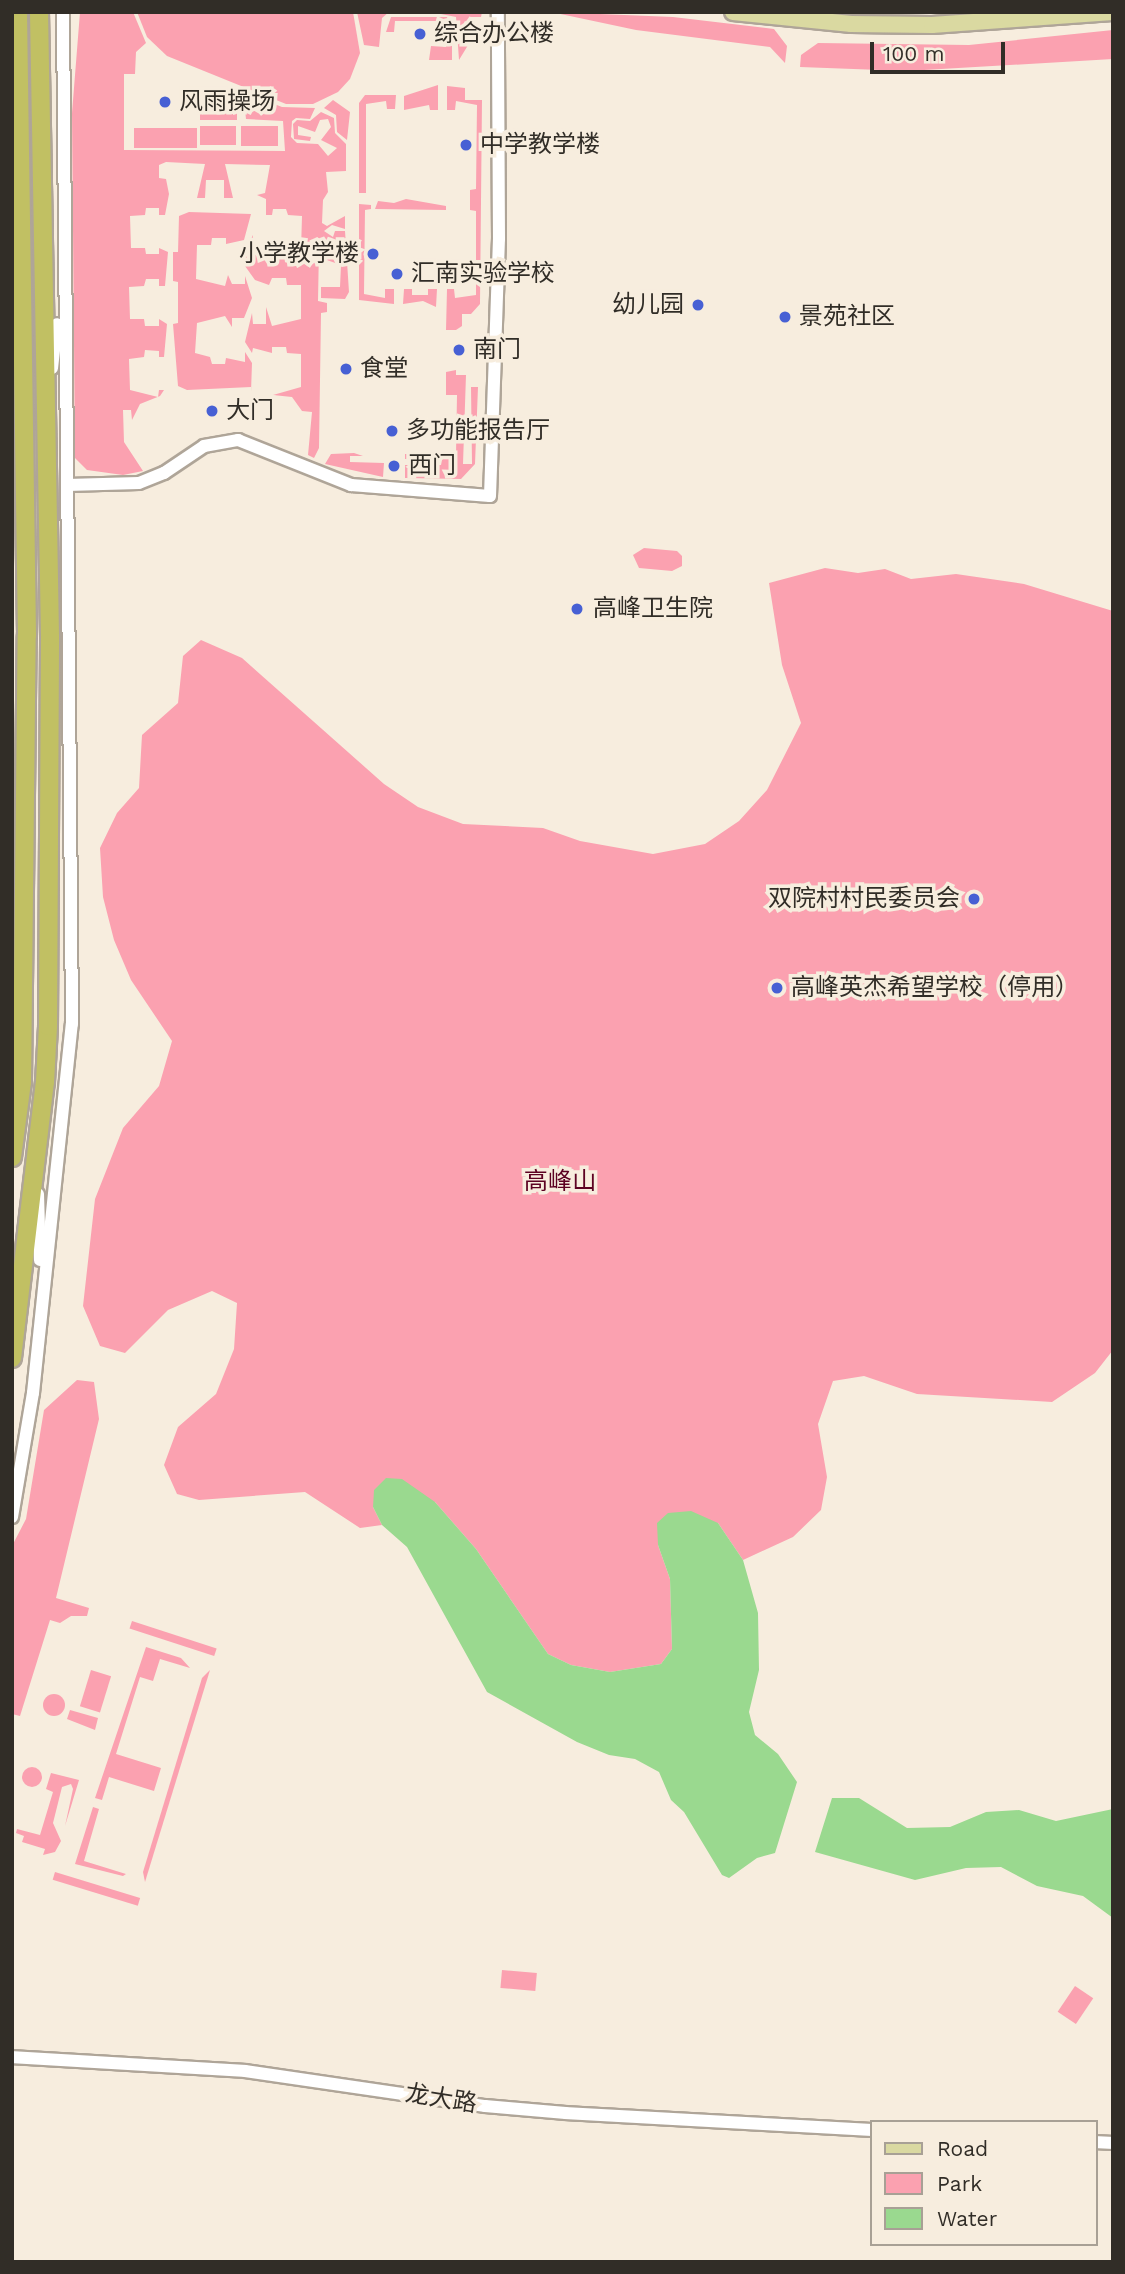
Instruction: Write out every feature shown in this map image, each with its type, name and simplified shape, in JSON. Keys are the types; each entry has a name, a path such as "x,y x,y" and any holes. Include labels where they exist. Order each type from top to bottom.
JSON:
{"highway":[{"path":"12,1157 22,1082 27,635 19,297 18,12"},
{"path":"12,1358 48,1026 50,636 40,199 39,12"}],"main road":[{"path":"733,12 851,24 919,25 1113,12"}],"street":[{"path":"13,1514 33,1393 42,1296 68,1088 72,1024 67,485 62,280 62,12"},
{"path":"67,485 139,483 164,473 204,446 238,440 351,485 490,496 499,239 498,12"},
{"path":"45,428 62,280"},
{"path":"12,356 19,297"},
{"path":"36,1152 42,1296"},
{"name":"龙大路","path":"12,2057 245,2071 552,2112 870,2130"}],"green space":[{"path":"80,12 133,12 146,43 136,52 135,74 124,74 124,150 285,151 283,121 246,119 243,92 282,107 315,108 310,119 296,118 292,121 291,137 297,143 318,144 328,156 337,148 321,140 331,127 328,119 320,120 315,132 298,126 298,135 311,137 310,141 294,139 293,124 297,120 310,121 321,112 334,118 335,133 346,144 346,171 326,172 328,192 323,200 322,223 327,226 345,216 345,229 332,225 324,231 333,237 335,231 345,231 349,292 345,299 321,298 321,287 340,287 341,265 321,258 326,246 319,248 318,301 327,303 327,312 321,313 319,448 314,458 308,455 312,412 302,411 292,397 273,395 301,387 301,354 287,353 286,347 272,347 272,353 253,348 252,353 245,342 252,313 253,324 266,324 266,307 272,326 301,319 301,285 287,285 286,278 272,278 269,285 255,280 245,266 245,252 253,235 253,254 272,251 272,257 286,257 287,250 301,250 302,216 288,215 286,209 273,209 272,215 266,215 266,199 257,195 265,193 270,165 225,164 233,198 224,198 224,180 206,180 205,198 197,198 205,164 166,162 159,165 159,178 166,179 169,194 165,215 159,215 159,208 146,208 145,215 130,216 131,248 145,248 146,254 159,254 159,248 168,252 165,286 159,286 159,279 146,279 144,286 129,287 130,319 144,319 145,326 159,326 159,319 167,324 164,357 159,357 159,351 145,350 144,357 129,359 130,390 158,397 140,404 132,420 131,410 123,410 124,442 143,471 123,475 87,470 75,458 72,113"},
{"path":"137,12 353,12 360,53 350,79 338,92 313,104 286,104 167,56 147,37"},
{"path":"357,12 389,12 382,18 379,47 364,45"},
{"path":"431,12 482,12 481,17 469,17 473,37 459,60 456,17"},
{"path":"551,12 673,17 774,29 787,46 785,63 770,47 636,30"},
{"path":"391,17 447,17 452,32 446,32 446,21 395,21 394,32 386,32"},
{"path":"1113,30 1113,59 907,71 800,67 801,55 818,43 969,45"},
{"path":"446,41 452,42 452,60 429,60 431,46 446,47"},
{"path":"438,85 438,110 430,110 429,105 404,110 404,96"},
{"path":"447,86 465,88 465,100 482,100 480,304 471,314 462,314 462,326 456,330 446,330 447,289 454,289 455,298 476,295 476,211 470,210 470,190 476,189 477,105 456,101 455,110 447,110"},
{"path":"365,95 396,95 395,109 387,109 386,101 366,104 366,193 359,193 359,103"},
{"path":"200,100 237,100 237,120 200,120"},
{"path":"333,100 350,112 347,140 337,132 336,115 324,108"},
{"path":"200,126 236,126 236,145 200,145"},
{"path":"241,126 278,126 278,146 241,146"},
{"path":"134,128 197,128 197,148 134,148"},
{"path":"406,199 446,206 446,210 375,209 378,201 394,203"},
{"path":"359,204 371,205 371,209 365,210 364,294 385,298 385,289 394,289 394,304 359,300"},
{"path":"189,212 251,214 244,240 226,244 226,238 212,238 211,245 197,245 196,279 225,286 228,275 232,284 245,284 245,276 252,298 244,318 232,318 232,327 225,316 197,323 195,353 210,357 212,364 225,364 226,358 245,362 245,352 252,363 251,392 251,387 187,390 178,386 173,324 178,323 178,282 173,281 173,252 178,252 179,216"},
{"path":"404,289 412,289 412,295 428,295 428,289 437,289 436,307 423,301 403,304"},
{"path":"456,370 456,375 466,375 463,464 472,464 471,387 478,387 475,464 461,479 405,478 405,465 441,465 442,460 405,459 405,454 456,454 457,395 446,395 446,372"},
{"path":"354,453 363,456 350,456 350,462 384,463 383,477 325,464 331,454"},
{"path":"644,548 677,551 682,556 682,566 672,571 639,568 633,555"},
{"name":"高峰山","path":"825,568 858,573 885,569 911,579 956,574 1024,584 1113,611 1113,1350 1095,1373 1052,1402 917,1394 864,1376 833,1381 818,1424 827,1477 821,1510 793,1537 743,1560 718,1523 658,1545 670,1579 672,1649 661,1664 610,1672 571,1665 548,1654 476,1549 435,1502 373,1507 382,1525 360,1528 305,1492 199,1500 177,1494 164,1465 178,1427 216,1394 234,1349 237,1303 212,1291 168,1310 125,1353 100,1346 83,1306 95,1199 123,1128 159,1086 172,1041 131,980 114,940 103,897 100,848 117,813 139,788 142,735 178,703 183,656 201,640 242,658 384,784 418,807 463,824 543,828 580,841 653,854 705,844 739,821 767,790 801,723 782,665 769,583"},
{"path":"77,1380 94,1382 99,1419 56,1598 89,1608 87,1616 71,1616 60,1623 50,1620 20,1716 12,1714 12,1546 26,1519 44,1410"},
{"path":"132,1621 217,1649 214,1656 130,1629"},
{"path":"146,1647 181,1658 190,1668 160,1659 153,1681 140,1677 116,1754 161,1768 154,1791 109,1777 102,1800 95,1798"},
{"path":"91,1670 111,1676 100,1712 80,1706"},
{"path":"210,1670 145,1882 143,1872 202,1678"},
{"path":"54,1694 62,1697 65,1705 62,1713 54,1716 46,1713 43,1705 46,1697"},
{"path":"70,1710 98,1718 95,1730 67,1719"},
{"path":"32,1767 39,1770 42,1777 39,1784 32,1787 25,1784 22,1777 25,1770"},
{"path":"51,1773 79,1780 65,1826 73,1789 71,1784 62,1787 53,1823 61,1841 55,1852 43,1855 45,1849 22,1842 24,1836 16,1833 17,1829 40,1835 53,1792 46,1789"},
{"path":"93,1807 99,1809 84,1861 126,1874 123,1876 75,1864"},
{"path":"55,1872 140,1898 138,1906 53,1880"},
{"path":"502,1970 537,1973 535,1991 500,1988"},
{"path":"1075,1986 1093,1998 1076,2024 1058,2012"}],"water":[{"path":"386,1478 402,1479 435,1502 476,1549 548,1654 571,1665 610,1672 661,1664 672,1649 670,1579 658,1545 657,1523 668,1513 691,1511 718,1523 743,1560 758,1613 759,1670 749,1712 755,1735 778,1754 797,1782 775,1853 757,1858 729,1878 722,1875 684,1812 671,1800 659,1772 635,1759 609,1755 577,1742 487,1692 407,1547 382,1525 373,1507 374,1490"},
{"path":"832,1798 859,1798 907,1828 950,1827 986,1812 1019,1810 1056,1821 1113,1809 1113,1918 1083,1896 1037,1886 1001,1867 966,1868 915,1880 815,1852"}],"place":[{"name":"综合办公楼","path":"420,34"},
{"name":"风雨操场","path":"165,102"},
{"name":"中学教学楼","path":"466,145"},
{"name":"小学教学楼","path":"373,254"},
{"name":"汇南实验学校","path":"397,274"},
{"name":"幼儿园","path":"698,305"},
{"name":"景苑社区","path":"785,317"},
{"name":"南门","path":"459,350"},
{"name":"食堂","path":"346,369"},
{"name":"大门","path":"212,411"},
{"name":"多功能报告厅","path":"392,431"},
{"name":"西门","path":"394,466"},
{"name":"高峰卫生院","path":"577,609"},
{"name":"双院村村民委员会","path":"974,899"},
{"name":"高峰英杰希望学校（停用）","path":"777,988"}]}
